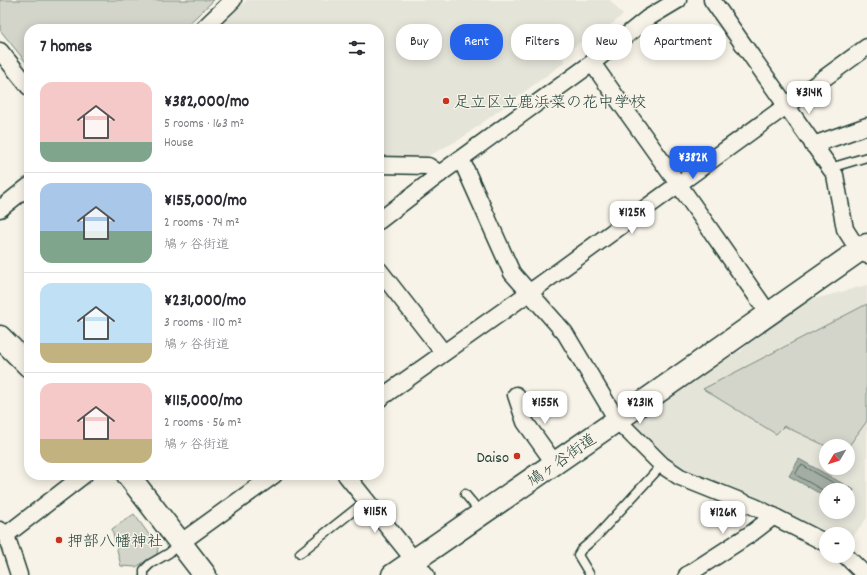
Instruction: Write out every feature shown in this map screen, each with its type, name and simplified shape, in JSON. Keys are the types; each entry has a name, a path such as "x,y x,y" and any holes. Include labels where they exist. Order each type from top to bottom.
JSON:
{"main road":[{"name":"鳩ヶ谷街道","path":"393,575 421,567 481,514 769,314 865,250"},
{"path":"0,337 24,361"},
{"path":"132,480 205,575"}],"street":[{"path":"208,24 233,0"},
{"path":"384,217 440,174 592,63 648,18 678,0"},
{"path":"712,0 835,175 845,229 852,240 865,250"},
{"path":"384,398 443,352 529,292 867,47"},
{"path":"0,51 24,81"},
{"path":"592,63 769,314"},
{"path":"813,145 867,126"},
{"path":"461,159 512,273 565,333 617,420 662,465 680,477 755,507 819,538"},
{"path":"384,165 428,166 440,174"},
{"path":"2,203 24,189"},
{"path":"384,276 443,352"},
{"path":"516,395 526,422 555,464"},
{"path":"20,575 3,533 77,480"},
{"path":"180,543 267,480"},
{"path":"350,480 421,567"},
{"path":"686,575 752,533 774,516"}],"lane":[{"path":"830,168 867,158"},
{"path":"590,575 578,556 581,550 596,537 662,465"},
{"path":"465,494 481,514"},
{"path":"300,553 366,500"},
{"path":"144,575 144,570 150,564 169,553 180,543"}],"shaded area":[{"path":"0,0 214,0 188,24 24,24 24,60 0,30"},
{"name":"足立区立鹿浜菜の花中学校","path":"247,0 610,0 623,15 611,24 582,24 582,41 574,47 574,24 511,24 511,60 564,60 565,62 459,140 424,158 384,157 384,24 221,24"},
{"path":"867,285 867,518 855,534 855,527 819,528 685,469 667,457 635,425 635,417 733,350 740,352 747,345 748,339 803,302"},
{"path":"867,304 867,421 854,439 819,439 819,443 784,426 776,434 703,389"},
{"path":"134,514 158,547 157,554 136,567 121,566 112,529"}],"water":[{"path":"799,459 819,470 819,475 827,475 842,483 819,483 819,493 789,476"}],"place":[{"name":"足立区立鹿浜菜の花中学校","path":"446,101"},
{"name":"Daiso","path":"517,456"},
{"name":"押部八幡神社","path":"59,540"}]}
